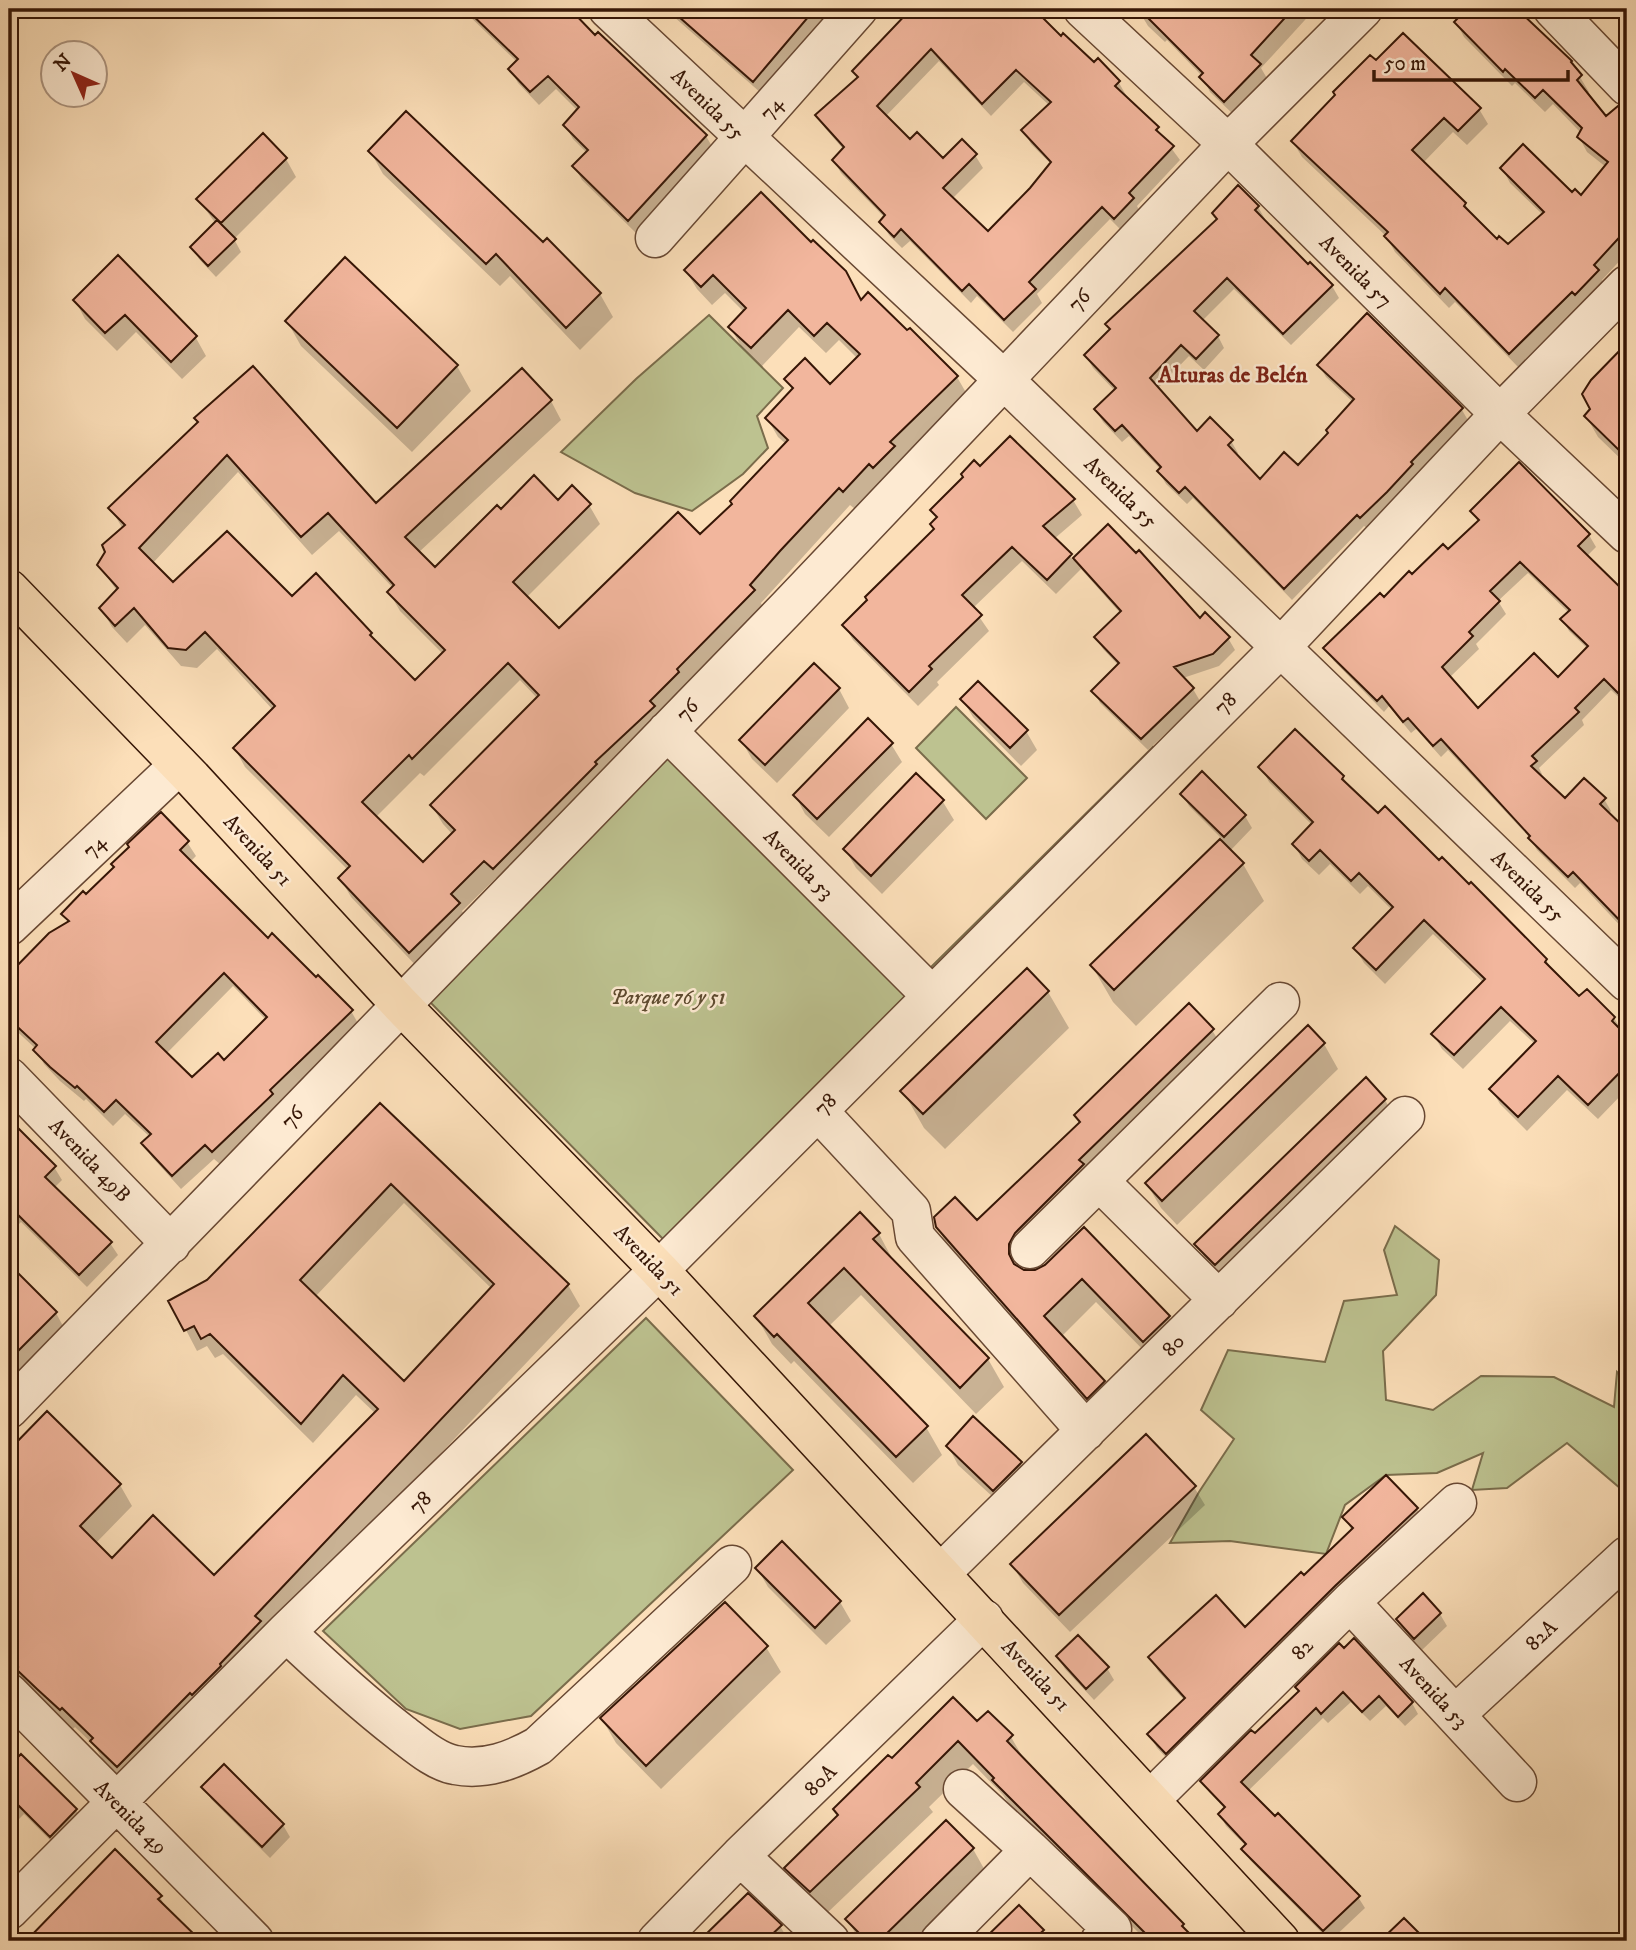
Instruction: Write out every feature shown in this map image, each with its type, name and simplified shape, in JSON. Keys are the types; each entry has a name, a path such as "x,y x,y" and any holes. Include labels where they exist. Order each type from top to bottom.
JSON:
{"main road":[{"name":"Avenida 51","path":"9,589 180,765 400,1004 659,1270 1280,1941"}],"street":[{"name":"Avenida 55","path":"608,9 1003,379 1627,982"},
{"name":"74","path":"655,238 858,9"},
{"name":"Avenida 57","path":"1083,9 1228,144 1500,414 1627,534"},
{"name":"76","path":"13,1396 171,1244 400,1004 788,607 1228,144 1363,9"},
{"path":"1553,9 1627,86"},
{"name":"78","path":"9,1910 286,1632 659,1270 1281,647 1500,414 1627,285"},
{"name":"Avenida 53","path":"667,731 932,996"},
{"name":"74","path":"9,926 180,765"},
{"path":"1030,1249 1280,1002"},
{"name":"Avenida 49B","path":"9,1077 171,1244"},
{"path":"818,1111 911,1211 915,1237 1086,1431"},
{"name":"80","path":"941,1573 1405,1116"},
{"path":"1100,1182 1219,1300"},
{"name":"82","path":"1151,1799 1350,1602 1457,1503"},
{"name":"82A","path":"1455,1715 1627,1556"},
{"path":"286,1632 359,1701 423,1750 454,1765 486,1765 513,1760 538,1746 732,1565"},
{"name":"Avenida 53","path":"1350,1602 1517,1782"},
{"name":"80A","path":"657,1941 740,1856 984,1619"},
{"name":"Avenida 49","path":"9,1693 117,1803 242,1938"},
{"path":"963,1789 1112,1929 1100,1941"},
{"path":"940,1941 1030,1850"},
{"path":"740,1856 830,1941"}],"green space":[{"path":"709,315 783,388 757,416 768,448 743,474 692,511 635,493 561,452 636,379"},
{"path":"956,707 1027,778 986,819 916,748"},
{"path":"1153,747 1158,752 932,974 928,970"},
{"name":"Parque 76 y 51","path":"667,748 911,997 663,1239 430,1002"},
{"path":"1395,1226 1439,1260 1436,1295 1383,1351 1386,1400 1433,1410 1481,1376 1554,1377 1614,1407 1617,1372 1627,1382 1627,1494 1567,1443 1507,1488 1472,1490 1483,1453 1437,1473 1386,1475 1345,1505 1326,1554 1230,1541 1170,1543 1234,1439 1201,1410 1228,1350 1325,1362 1344,1301 1397,1295 1384,1250"},
{"path":"646,1318 793,1470 531,1716 460,1729 406,1709 323,1631"}],"building":[{"path":"466,9 570,9 595,35 598,32 707,135 628,221 572,166 588,150 563,125 579,107 548,76 530,92 508,69 518,59"},
{"path":"670,9 815,9 753,82"},
{"path":"911,9 1034,9 1061,36 1063,33 1094,62 1098,58 1120,81 1115,86 1159,127 1156,130 1174,146 1129,193 1134,198 1114,219 1102,207 1029,282 1036,289 1004,320 969,284 962,291 901,229 894,237 879,222 885,215 832,160 844,147 815,115 858,77 852,71","holes":["931,49 982,104 1016,70 1051,102 1021,130 1051,162 988,231 943,188 977,154 962,139 943,158 917,132 910,139 877,106"]},
{"path":"1139,9 1293,9 1251,55 1261,64 1224,102 1199,77 1203,73"},
{"path":"1467,9 1517,9 1572,61 1582,75 1577,80 1606,116 1618,106 1627,107 1627,229 1594,265 1599,270 1575,295 1572,292 1509,354 1445,288 1440,294 1384,236 1388,232 1291,141 1335,95 1333,92 1370,55 1376,60 1403,33 1481,108 1458,131 1444,118 1412,150 1466,203 1464,206 1497,239 1499,236 1508,244 1544,212 1500,168 1523,144 1572,192 1575,189 1581,195 1608,162 1577,137 1582,128 1543,90 1535,98 1505,69 1503,72 1454,22"},
{"path":"406,111 543,242 547,238 601,293 566,328 496,254 486,264 368,151"},
{"path":"263,133 287,158 221,223 196,199"},
{"path":"1238,185 1259,206 1255,210 1308,264 1310,262 1333,285 1283,334 1227,278 1194,311 1219,335 1196,359 1181,345 1150,378 1197,431 1210,417 1233,440 1228,445 1260,479 1284,452 1298,465 1328,433 1326,430 1354,399 1317,365 1367,313 1463,408 1411,462 1413,464 1387,492 1360,518 1357,515 1284,589 1185,487 1179,493 1157,471 1161,467 1122,425 1115,431 1094,409 1116,388 1084,355 1110,329 1105,324 1217,219 1212,213"},
{"path":"761,192 811,242 813,240 846,271 861,300 868,292 907,330 910,328 958,376 890,442 895,446 873,468 869,464 843,492 839,488 780,551 750,585 755,590 677,669 679,672 650,701 655,706 595,762 597,764 493,869 484,861 451,894 460,903 409,953 338,878 350,866 233,748 275,706 205,632 186,650 168,648 134,608 115,626 99,608 118,588 97,565 105,552 102,545 125,525 108,508 198,422 194,418 253,366 376,503 522,368 552,400 405,537 435,567 497,505 501,509 534,475 558,500 572,485 591,504 513,582 559,628 678,512 700,534 732,504 730,501 788,440 765,418 793,388 784,379 805,358 830,384 860,354 827,323 814,336 788,310 751,348 728,327 746,308 713,275 701,287 684,270","holes":["227,455 301,537 328,513 394,585 387,592 445,650 415,680 370,635 372,633 316,573 292,596 227,531 173,582 139,548","508,663 539,695 430,805 455,830 423,862 362,802 409,755 412,759"]},
{"path":"217,220 236,239 208,266 190,247"},
{"path":"118,255 197,336 171,362 125,315 105,333 73,300"},
{"path":"345,257 458,365 397,428 285,321"},
{"path":"1627,343 1627,458 1584,416 1590,409 1582,394 1591,380"},
{"path":"1010,436 1075,499 1043,526 1072,554 1047,580 1012,547 962,595 982,615 929,666 932,669 909,692 842,625 867,600 865,597 934,529 930,524 937,517 930,510 963,477 961,474 974,460 980,466"},
{"path":"1519,462 1590,534 1578,546 1627,594 1627,702 1604,679 1575,708 1579,712 1532,756 1537,761 1531,766 1565,798 1584,778 1606,798 1600,804 1627,830 1627,928 1573,872 1568,877 1528,838 1530,836 1441,739 1433,746 1408,718 1403,722 1382,696 1377,701 1323,648 1380,593 1384,597 1409,571 1412,574 1443,544 1448,549 1479,520 1470,511","holes":["1520,562 1570,610 1560,619 1588,646 1558,677 1534,653 1478,708 1442,667 1473,636 1469,632 1500,601 1490,591"]},
{"path":"1108,524 1136,553 1139,550 1200,618 1205,612 1230,637 1213,654 1174,667 1194,688 1141,739 1091,691 1119,663 1094,637 1121,611 1073,558"},
{"path":"814,663 840,688 765,765 739,740"},
{"path":"978,681 1028,730 1010,748 960,699"},
{"path":"868,718 893,743 817,819 793,795"},
{"path":"1295,729 1378,813 1385,806 1439,860 1442,857 1469,884 1471,882 1547,959 1545,962 1579,996 1587,989 1615,1017 1612,1021 1627,1036 1627,1065 1588,1105 1558,1076 1518,1117 1489,1089 1536,1041 1501,1007 1454,1055 1431,1034 1485,979 1424,920 1376,970 1353,948 1393,907 1359,873 1351,881 1320,850 1309,861 1292,844 1313,822 1258,767"},
{"path":"1202,771 1246,815 1224,837 1180,794"},
{"path":"916,773 944,800 871,876 843,849"},
{"path":"161,812 189,841 180,850 268,938 272,933 353,1010 270,1090 273,1094 212,1152 205,1145 172,1176 141,1143 151,1134 116,1100 104,1112 77,1086 75,1088 50,1067 33,1050 37,1045 9,1019 9,974 49,933 69,921 61,914 83,891 86,894 114,867 111,864 129,847 127,844","holes":["224,973 267,1017 224,1060 218,1053 192,1077 156,1042"]},
{"path":"1220,839 1244,863 1114,990 1090,965"},
{"path":"1027,968 1049,991 923,1114 900,1091"},
{"path":"1189,1003 1214,1029 1079,1160 1084,1164 1015,1233 1009,1244 1009,1254 1014,1264 1024,1270 1035,1270 1045,1265 1084,1227 1170,1316 1143,1342 1082,1279 1044,1316 1105,1381 1087,1399 936,1227 934,1217 955,1197 977,1220 1080,1122 1074,1115"},
{"path":"1308,1025 1325,1043 1162,1201 1145,1183"},
{"path":"1366,1077 1386,1099 1215,1265 1194,1244"},
{"path":"380,1103 569,1284 255,1616 261,1621 221,1666 192,1695 190,1693 117,1767 90,1741 93,1738 16,1669 18,1667 9,1658 9,1450 47,1411 121,1484 80,1526 112,1558 153,1515 214,1575 378,1409 343,1375 301,1424 210,1334 201,1339 194,1326 184,1331 168,1301 207,1280","holes":["391,1184 494,1284 404,1381 300,1280"]},
{"path":"9,1119 56,1166 45,1177 112,1242 79,1275 9,1206"},
{"path":"860,1212 880,1233 873,1239 989,1358 960,1388 844,1268 808,1303 928,1426 896,1457 777,1334 774,1337 754,1316"},
{"path":"9,1264 57,1312 9,1360"},
{"path":"973,1416 1022,1462 993,1491 946,1446"},
{"path":"1146,1434 1196,1486 1059,1615 1010,1564"},
{"path":"1386,1475 1418,1508 1335,1586 1166,1754 1147,1734 1185,1698 1148,1657 1216,1595 1245,1627 1301,1572 1304,1575 1353,1528 1342,1517"},
{"path":"782,1541 841,1601 815,1628 755,1568"},
{"path":"1423,1593 1441,1613 1414,1639 1396,1619"},
{"path":"725,1602 768,1646 646,1766 600,1718"},
{"path":"1078,1635 1109,1667 1086,1689 1056,1656"},
{"path":"1354,1638 1413,1702 1398,1717 1379,1696 1362,1712 1343,1692 1321,1714 1316,1708 1241,1782 1275,1816 1278,1813 1360,1896 1323,1931 1241,1849 1246,1844 1218,1814 1225,1807 1200,1781 1251,1730 1255,1733 1299,1691 1295,1687 1339,1643 1344,1648"},
{"path":"953,1697 977,1721 988,1711 1013,1735 1007,1741 1184,1924 1182,1926 1197,1941 1153,1941 992,1780 994,1778 958,1741 916,1783 920,1787 810,1892 784,1868 838,1815 833,1809 888,1755 892,1758"},
{"path":"21,1754 77,1809 50,1837 9,1796 9,1766"},
{"path":"224,1764 284,1824 262,1847 201,1787"},
{"path":"946,1820 974,1848 879,1941 867,1941 845,1919"},
{"path":"115,1849 162,1896 158,1899 201,1941 26,1941"},
{"path":"748,1893 782,1925 765,1941 699,1941"},
{"path":"1019,1905 1044,1930 1032,1941 982,1941"},
{"path":"1404,1918 1427,1941 1380,1941"}],"district":[{"name":"Alturas de Belén","path":"1233,374"}]}
